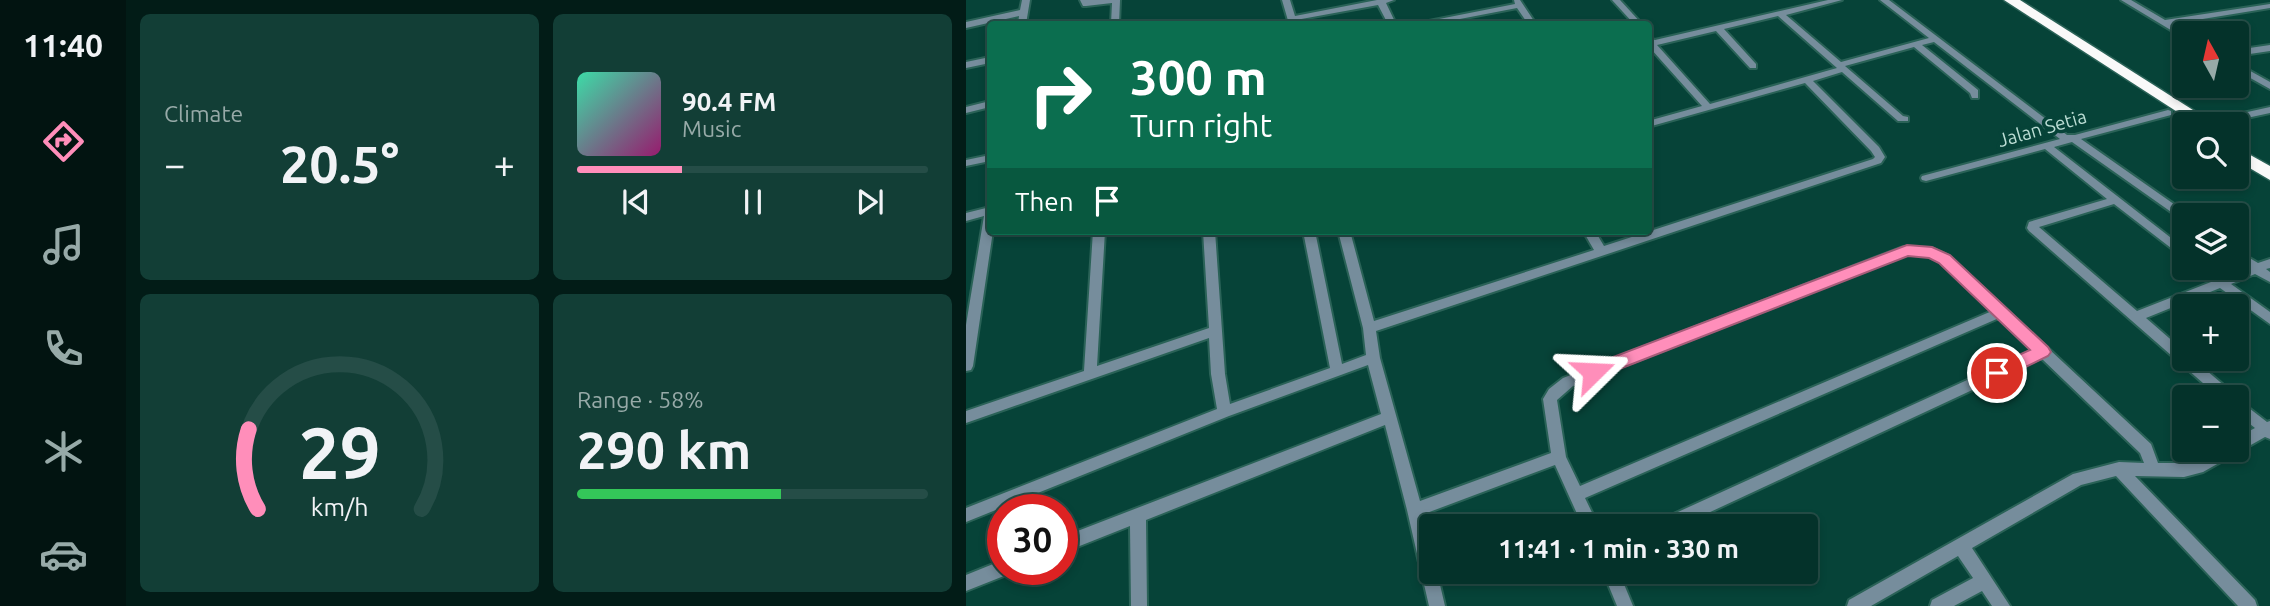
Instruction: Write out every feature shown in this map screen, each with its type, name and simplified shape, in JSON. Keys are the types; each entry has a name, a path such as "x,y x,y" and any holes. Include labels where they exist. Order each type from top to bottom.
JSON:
{"highway":[{"path":"1992,0 2172,115"},
{"path":"2002,0 2026,16 2037,29"},
{"path":"2011,0 2188,112"},
{"path":"2100,58 2116,73 2166,104 2169,107 2168,113"},
{"path":"2249,152 2270,166"},
{"path":"2249,161 2270,176"},
{"path":"2249,164 2270,176"}],"street":[{"path":"1022,21 1026,0"},
{"path":"1084,0 1086,4 1116,0 1115,21"},
{"path":"1286,0 1292,21"},
{"path":"1616,0 1634,21"},
{"path":"1652,40 1839,0"},
{"path":"1884,0 2069,138 2172,209"},
{"path":"2125,0 2172,28"},
{"path":"1296,21 1386,1 1391,21"},
{"path":"1437,21 1518,3 1530,21"},
{"path":"2164,23 2270,6"},
{"path":"966,24 1024,12"},
{"path":"1779,13 1901,119 1905,119"},
{"path":"1717,27 1753,66"},
{"path":"1652,123 1935,39"},
{"path":"1652,42 1708,107"},
{"path":"1915,44 1975,92 1975,96"},
{"path":"2249,51 2270,48"},
{"path":"966,65 987,61"},
{"path":"2249,74 2270,86"},
{"path":"1652,234 1877,161 1880,157 1875,149 1806,79"},
{"path":"966,110 987,105"},
{"path":"2249,115 2270,110"},
{"name":"Jalan Setia","path":"1926,178 2168,113"},
{"path":"2047,146 2172,244"},
{"path":"966,163 987,159"},
{"path":"2116,200 2033,227 2214,385"},
{"path":"966,218 987,212"},
{"path":"966,366 987,230"},
{"path":"1090,375 1099,235"},
{"path":"1209,235 1217,374 1224,412"},
{"path":"1310,235 1337,371"},
{"path":"1345,235 1373,358 1415,510 1437,606"},
{"path":"1591,235 1601,251"},
{"path":"1368,328 1650,235"},
{"path":"1585,514 1559,457 1550,399 1568,382 1893,254 1916,251 1932,252 1945,259 2146,449 2151,462 2150,468"},
{"path":"2249,263 2270,278"},
{"path":"2136,317 2270,263"},
{"path":"2217,280 2270,319"},
{"path":"1577,494 2001,312"},
{"path":"966,417 1214,331"},
{"path":"1689,514 2042,352"},
{"path":"966,514 1224,412 1373,358"},
{"path":"2249,415 2268,430 2249,440"},
{"path":"1078,538 1389,416"},
{"path":"1415,510 1559,457"},
{"path":"1855,606 2078,480 2119,469 2184,470 2208,462"},
{"path":"2119,469 2249,606"},
{"path":"1138,514 1139,606"},
{"path":"1960,545 2002,606"},
{"path":"966,583 987,574"},
{"path":"1938,606 1984,580"},
{"path":"1616,584 1625,606"}],"route":[{"path":"1593,372 1907,250 1932,252 1945,259 2042,352 1997,373"}]}
